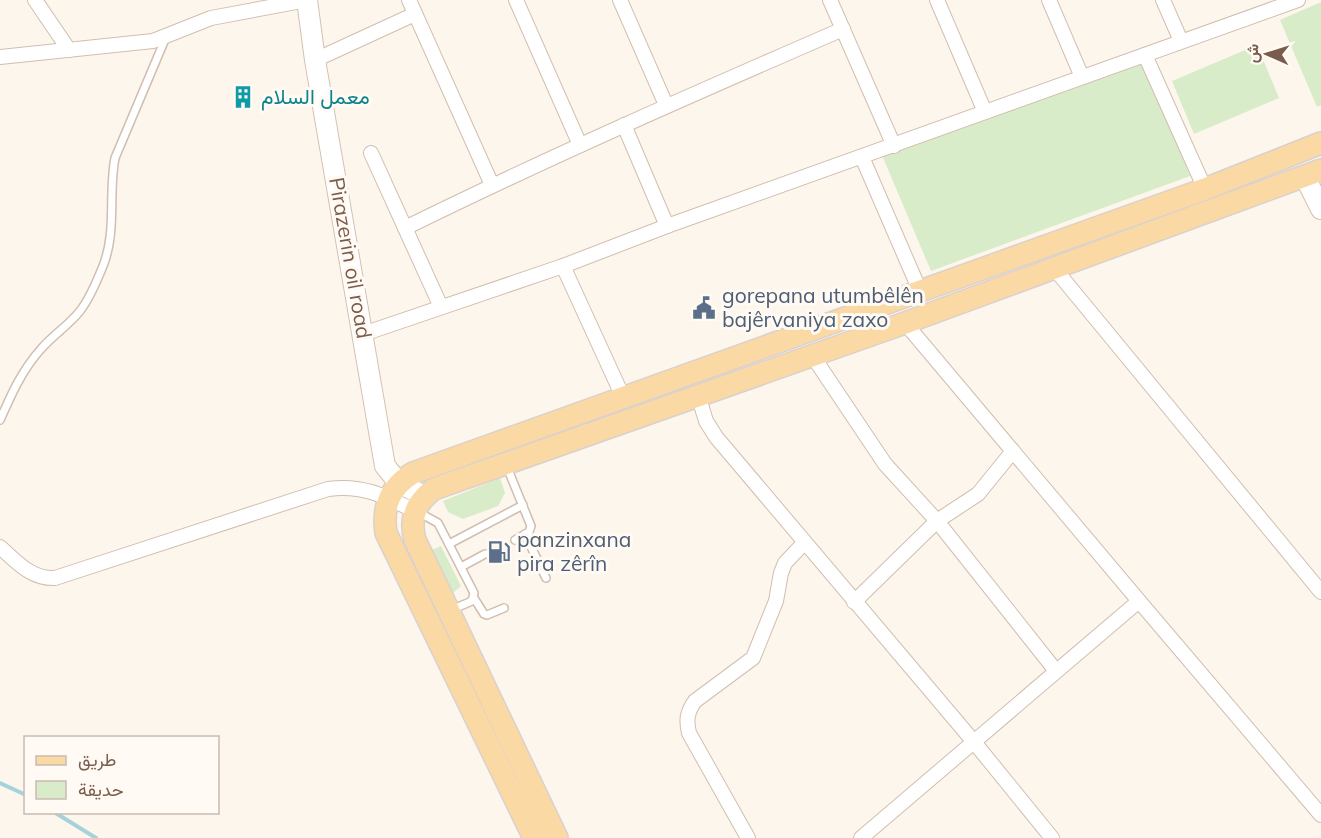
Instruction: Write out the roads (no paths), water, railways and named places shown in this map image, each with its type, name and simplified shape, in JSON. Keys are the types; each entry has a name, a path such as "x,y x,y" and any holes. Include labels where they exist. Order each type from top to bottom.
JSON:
{"main road":[{"name":"Pirazerin oil road","path":"307,0 315,60 385,466 394,490"},
{"path":"534,838 391,543 384,521 394,490 413,473 1205,189 1321,143"},
{"path":"557,838 415,540 412,531 419,503 434,489 905,323 1313,174 1321,209"},
{"path":"394,490 419,503"}],"street":[{"path":"35,0 69,50"},
{"path":"0,57 139,44 166,37 211,18 307,0"},
{"path":"409,0 492,185"},
{"path":"516,0 580,145"},
{"path":"830,0 894,146"},
{"path":"937,0 985,112"},
{"path":"1049,0 1082,77"},
{"path":"1163,0 1181,41"},
{"path":"363,334 563,266 667,226 1145,56 1271,5 1298,0"},
{"path":"624,1 666,105"},
{"path":"315,60 415,14"},
{"path":"405,228 492,185 666,105 843,29"},
{"path":"1145,56 1205,189"},
{"path":"624,125 667,226"},
{"path":"371,153 441,307"},
{"path":"862,158 920,291"},
{"path":"563,266 623,398"},
{"path":"1054,268 1321,592"},
{"path":"905,323 1321,815"},
{"path":"812,355 885,464 937,521 1056,671"},
{"path":"698,395 706,421 716,437 974,742 1052,838"},
{"path":"854,602 937,521 978,494 1013,451"},
{"path":"0,547 29,573 37,577 55,578 328,489 394,490"},
{"path":"748,838 689,733 686,721 695,700 753,658 776,601 785,563 804,543"},
{"path":"861,838 1138,601"}],"lane":[{"path":"0,420 28,365 80,311 100,273 111,233 111,187 115,158 166,37"},
{"path":"506,463 532,528 514,540"},
{"path":"419,503 436,520 484,614 487,615 504,608"},
{"path":"449,544 523,505"},
{"path":"525,534 546,578"},
{"path":"461,567 485,555"},
{"path":"449,611 470,603 474,598"}],"waterway":[{"path":"0,783 24,794"},
{"path":"57,814 96,838"}],"place":[{"name":"معمل السلام","path":"243,97"},
{"name":"gorepana utumbêlên bajêrvaniya zaxo","path":"704,308"},
{"name":"panzinxana pira zêrîn","path":"499,552"}]}
